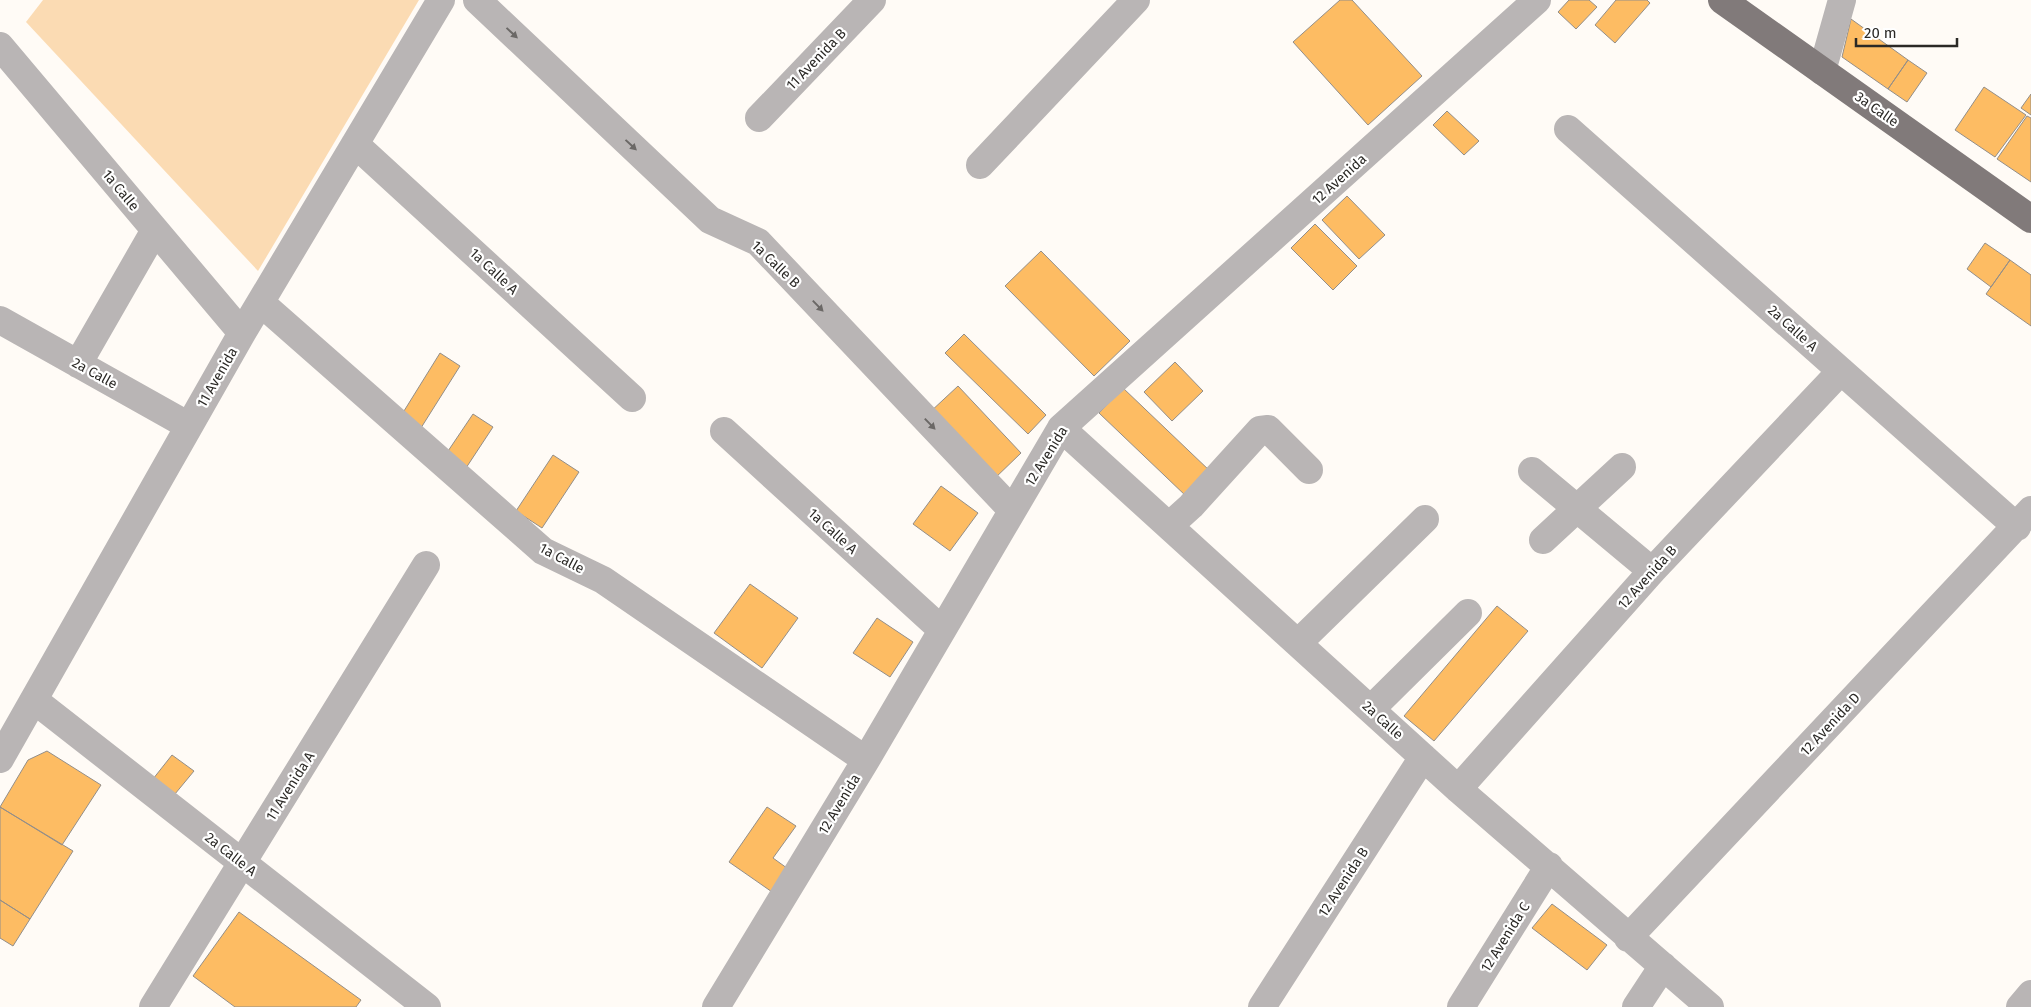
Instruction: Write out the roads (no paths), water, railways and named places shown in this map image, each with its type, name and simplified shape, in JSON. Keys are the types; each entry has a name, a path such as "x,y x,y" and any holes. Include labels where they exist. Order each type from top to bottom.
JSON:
{"main road":[{"name":"3a Calle","path":"1722,0 2031,219"}],"street":[{"name":"11 Avenida","path":"0,759 18,711 441,0"},
{"name":"1a Calle B","path":"477,0 710,220 758,242 1012,510"},
{"name":"11 Avenida B","path":"759,118 872,0"},
{"path":"980,165 1136,0"},
{"name":"12 Avenida","path":"716,1007 866,760 1061,428 1537,0"},
{"path":"1822,71 1842,0"},
{"name":"1a Calle","path":"2,56 155,230 242,333"},
{"name":"2a Calle A","path":"1568,129 1841,371 2024,518"},
{"name":"1a Calle A","path":"356,144 632,398"},
{"path":"78,364 155,230"},
{"name":"1a Calle","path":"261,303 543,551 603,580 866,760"},
{"name":"2a Calle","path":"0,320 189,426"},
{"name":"12 Avenida B","path":"1458,789 1652,571 1841,371"},
{"name":"2a Calle","path":"1061,428 1458,789 1710,1007"},
{"path":"1169,526 1191,506 1260,430 1268,429 1309,470"},
{"name":"1a Calle A","path":"724,432 942,630"},
{"path":"1543,540 1622,467"},
{"path":"1532,471 1652,571"},
{"name":"12 Avenida D","path":"1628,938 2024,518"},
{"path":"1298,643 1425,519"},
{"name":"11 Avenida A","path":"153,1007 426,565"},
{"path":"1371,709 1468,613"},
{"name":"2a Calle A","path":"18,711 243,863 427,1007"},
{"name":"12 Avenida B","path":"1262,1007 1423,757"},
{"name":"12 Avenida C","path":"1461,1007 1549,866"},
{"path":"1636,1007 1663,966"},
{"path":"2020,1007 2031,994"}]}
